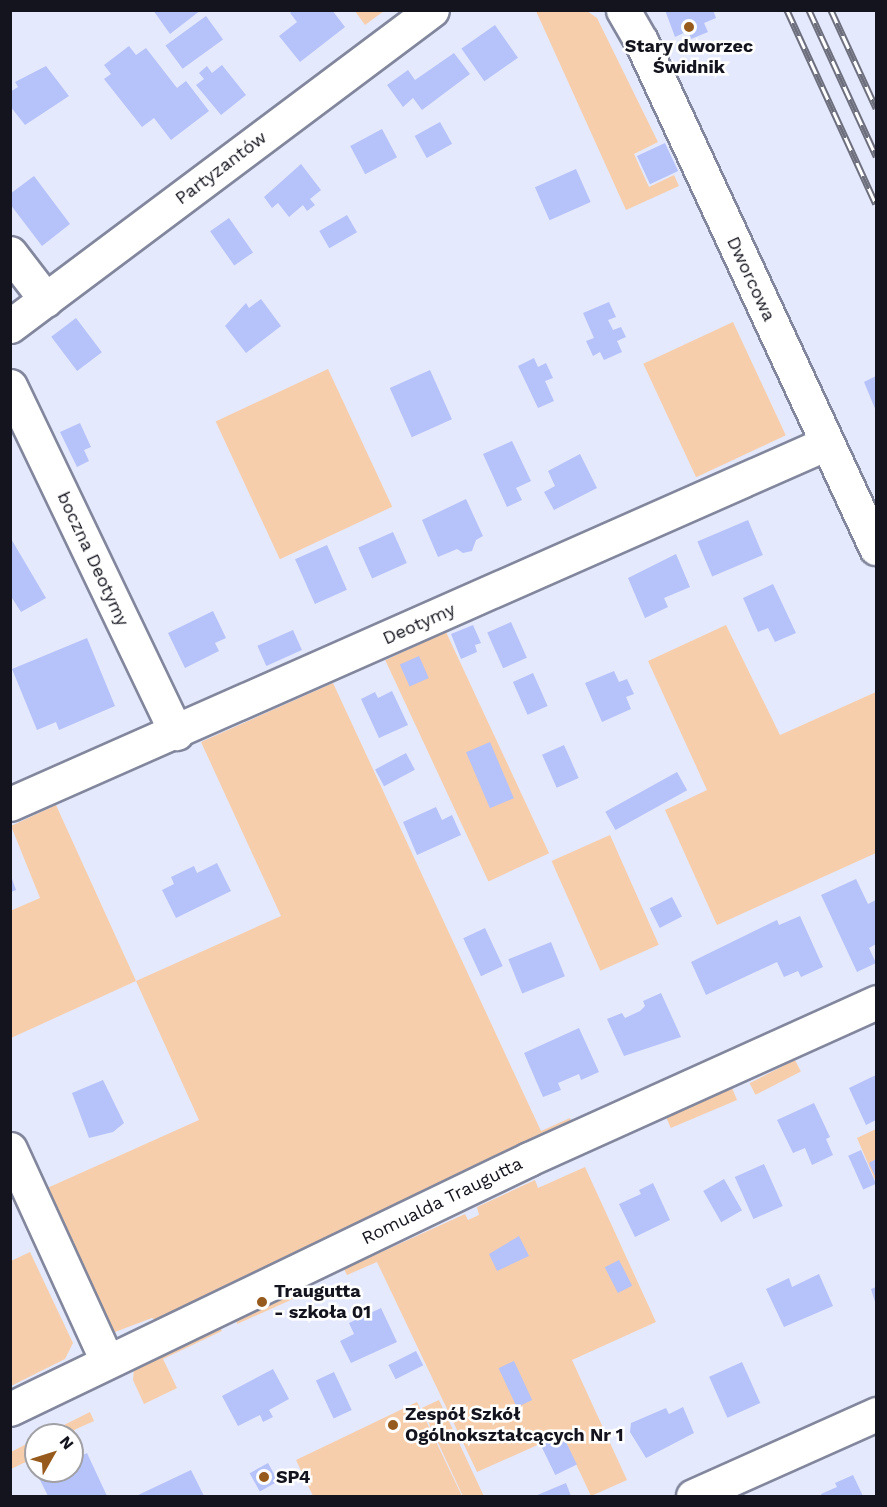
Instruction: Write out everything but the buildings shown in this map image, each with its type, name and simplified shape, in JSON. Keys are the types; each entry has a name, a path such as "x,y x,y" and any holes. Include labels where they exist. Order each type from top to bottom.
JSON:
{"street":[{"name":"Partyzantów","path":"10,326 432,10"},
{"name":"Dworcowa","path":"623,10 641,41 876,548"},
{"path":"10,253 46,300"},
{"name":"boczna Deotymy","path":"10,386 176,733"},
{"name":"Deotymy","path":"10,804 176,733 827,443"},
{"name":"Romualda Traugutta","path":"10,1409 107,1360 529,1159 876,1002"},
{"path":"10,1149 107,1360"},
{"path":"693,1497 876,1414"}],"shaded area":[{"path":"355,11 384,11 365,25"},
{"path":"536,11 587,11 597,18 658,142 634,154 649,187 674,175 679,186 626,210"},
{"path":"733,322 786,435 696,477 643,364"},
{"path":"328,369 392,507 280,559 216,421"},
{"path":"726,625 780,735 876,692 876,853 717,925 665,810 707,790 648,661"},
{"path":"446,632 549,853 488,881 385,660"},
{"path":"333,683 541,1131 570,1118 573,1126 158,1321 152,1318 115,1332 111,1330 45,1189 199,1120 136,981 281,916 201,742"},
{"path":"56,805 136,981 11,1038 10,911 40,898 11,826"},
{"path":"610,835 659,945 600,971 552,861"},
{"path":"795,1060 801,1072 755,1095 750,1083"},
{"path":"732,1088 737,1100 671,1128 666,1116"},
{"path":"876,1129 876,1182 857,1138"},
{"path":"585,1167 656,1322 572,1360 627,1480 591,1496 562,1434 477,1472 377,1262 347,1275 344,1269 465,1214 468,1220 479,1215 477,1207 535,1180 538,1188"},
{"path":"30,1252 73,1343 65,1359 11,1386 11,1261"},
{"path":"311,1285 313,1290 237,1324 236,1320"},
{"path":"220,1328 222,1331 163,1359 177,1388 144,1404 133,1380 134,1368"},
{"path":"439,1400 484,1496 463,1496 422,1408"},
{"path":"417,1402 462,1496 313,1496 296,1460"},
{"path":"90,1412 94,1421 84,1426 84,1423 68,1423"},
{"path":"24,1445 24,1463 11,1469 11,1452"}],"railway":[{"path":"787,10 876,204"},
{"path":"809,10 876,156"},
{"path":"831,10 876,108"}],"place":[{"name":"Stary dworzec Świdnik","path":"689,27"},
{"name":"Traugutta - szkoła 01","path":"262,1302"},
{"name":"Zespół Szkół Ogólnokształcących Nr 1","path":"393,1425"},
{"name":"SP4","path":"264,1477"}]}
